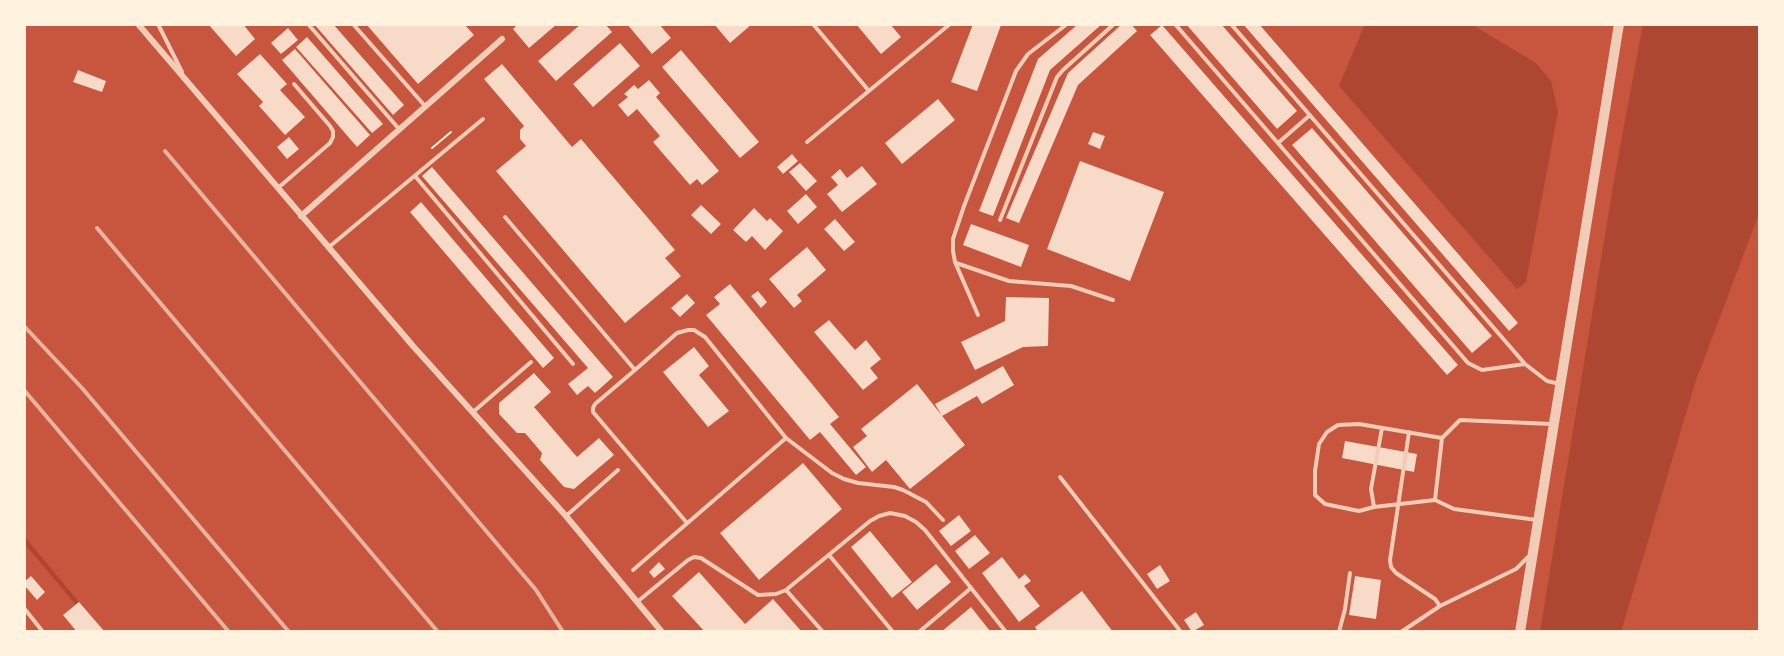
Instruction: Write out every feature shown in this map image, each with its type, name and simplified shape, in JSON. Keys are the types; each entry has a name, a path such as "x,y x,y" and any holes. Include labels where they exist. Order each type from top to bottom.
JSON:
{"street":[{"path":"138,24 413,346 566,516 662,632"},
{"path":"1520,632 1619,24"},
{"path":"301,216 502,39"}],"lane":[{"path":"158,24 186,81"},
{"path":"308,24 399,129"},
{"path":"353,24 425,106"},
{"path":"813,24 869,91"},
{"path":"937,24 942,30"},
{"path":"807,142 950,24"},
{"path":"978,315 955,262 953,239 1016,71 1028,54 1067,24"},
{"path":"1000,220 1058,78 1063,70 1114,24"},
{"path":"1175,24 1468,363 1482,370 1525,364"},
{"path":"1231,24 1525,364 1547,381 1561,384"},
{"path":"278,189 330,143 333,137 330,126 294,84"},
{"path":"1278,143 1310,115"},
{"path":"328,248 483,119"},
{"path":"415,176 573,364"},
{"path":"505,217 635,370"},
{"path":"955,262 1010,281 1071,286 1113,300"},
{"path":"687,524 592,408 677,333 688,330 694,330 705,337 786,438 832,473 858,483 903,490 926,502 943,520"},
{"path":"473,412 531,362"},
{"path":"1435,500 1442,438 1460,420 1555,425"},
{"path":"1442,438 1359,424 1338,425 1327,432 1319,444 1315,471 1315,495 1324,504 1359,511 1399,503 1435,500 1454,509 1539,520"},
{"path":"1374,507 1371,489 1382,428"},
{"path":"1409,432 1390,560 1392,567 1403,579 1435,599 1440,606"},
{"path":"633,570 786,438"},
{"path":"566,516 618,470"},
{"path":"1060,477 1181,632"},
{"path":"637,602 694,557 707,561 758,595 776,594 786,590 870,521 890,513 905,516 925,530 1006,632"},
{"path":"1401,632 1440,606 1516,569 1533,552"},
{"path":"829,555 893,632"},
{"path":"1339,632 1350,573"},
{"path":"919,632 971,588"},
{"path":"786,590 823,632"},
{"path":"24,608 43,632"}],"shaded area":[{"path":"1365,24 1471,24 1536,63 1551,81 1558,112 1526,282 1517,289 1339,86"},
{"path":"1643,24 1760,24 1760,211 1695,383 1621,632 1540,632 1615,174"},
{"path":"24,536 79,602 76,605 24,543"}],"building":[{"path":"208,24 243,24 255,39 236,56"},
{"path":"314,24 333,24 404,105 393,115"},
{"path":"366,24 464,24 474,35 418,84"},
{"path":"518,24 557,24 529,48 513,29"},
{"path":"581,24 605,24 612,32 556,81 538,61"},
{"path":"627,24 659,24 671,38 652,54"},
{"path":"714,24 752,24 730,43"},
{"path":"856,24 890,24 901,37 881,54"},
{"path":"973,24 1001,25 977,91 951,82"},
{"path":"1078,24 1102,24 1050,70 993,216 979,211 1038,59"},
{"path":"1122,24 1131,24 1137,31 1078,85 1019,223 1006,218 1068,73"},
{"path":"1186,24 1221,24 1297,111 1277,129"},
{"path":"1243,24 1259,24 1518,323 1509,331"},
{"path":"1162,25 1458,365 1447,375 1150,35"},
{"path":"288,28 298,40 281,54 271,43"},
{"path":"307,37 383,124 372,133 296,47"},
{"path":"620,43 640,66 593,107 573,84"},
{"path":"295,49 370,135 357,147 282,60"},
{"path":"681,50 759,142 740,158 662,67"},
{"path":"260,54 287,84 280,90 305,117 285,135 259,106 263,102 237,74"},
{"path":"502,64 572,147 581,139 675,250 665,258 681,276 625,323 496,171 526,146 520,139 520,130 524,126 484,79"},
{"path":"78,70 106,81 102,92 73,82"},
{"path":"649,80 660,93 656,97 719,171 702,185 697,179 690,185 653,142 660,136 637,109 628,117 618,105 628,97 624,94 634,85 638,89"},
{"path":"938,99 955,120 902,164 885,143"},
{"path":"1312,128 1492,336 1472,353 1292,145"},
{"path":"1093,132 1105,136 1100,149 1088,144"},
{"path":"289,137 299,149 287,159 277,147"},
{"path":"792,154 798,161 783,174 777,167"},
{"path":"1080,161 1164,192 1130,281 1047,249"},
{"path":"800,163 817,181 806,191 789,172"},
{"path":"862,166 877,184 842,212 827,194 838,185 831,177 840,169 847,178"},
{"path":"432,167 613,377 595,393 588,386 577,395 568,384 588,368 422,176"},
{"path":"806,194 817,207 798,224 787,211"},
{"path":"421,202 554,358 543,368 410,212"},
{"path":"701,205 721,224 711,234 691,215"},
{"path":"754,208 767,221 770,218 783,231 765,250 752,236 746,242 733,230"},
{"path":"835,219 855,242 844,251 824,229"},
{"path":"971,224 1029,245 1021,267 963,245"},
{"path":"807,247 826,270 797,295 802,301 794,308 769,279"},
{"path":"730,284 839,417 830,424 866,467 856,475 820,432 810,440 706,315 720,304 714,297"},
{"path":"758,291 767,302 761,308 751,296"},
{"path":"687,294 695,303 680,317 671,308"},
{"path":"1006,297 1049,298 1048,346 1023,347 975,370 961,342 1005,321"},
{"path":"829,320 855,350 866,340 881,359 870,368 878,378 863,390 814,332"},
{"path":"694,347 709,366 699,375 729,411 708,427 663,372"},
{"path":"1003,366 1014,385 982,404 977,396 942,416 935,404"},
{"path":"534,373 551,392 534,407 577,457 599,438 614,455 574,489 564,487 540,460 542,453 525,433 517,433 499,414 499,403"},
{"path":"917,384 965,445 910,489 886,460 872,472 853,447 867,436 861,429"},
{"path":"1345,441 1417,454 1414,472 1342,458"},
{"path":"803,463 842,509 759,580 720,533"},
{"path":"959,515 971,531 951,546 939,531"},
{"path":"870,531 912,582 892,598 851,547"},
{"path":"975,535 990,553 969,569 955,551"},
{"path":"1002,557 1019,579 1025,574 1031,581 1024,586 1040,606 1019,622 982,573"},
{"path":"659,562 665,569 654,578 649,572"},
{"path":"936,564 951,582 917,610 902,592"},
{"path":"1160,565 1170,581 1157,589 1147,574"},
{"path":"699,572 745,624 773,599 802,632 705,632 672,596"},
{"path":"31,576 45,592 37,600 24,585 24,582"},
{"path":"1355,576 1381,580 1376,619 1349,615"},
{"path":"1082,591 1113,632 1038,632 1035,627"},
{"path":"79,602 105,632 77,632 63,615"},
{"path":"971,607 990,631 941,632"},
{"path":"1196,612 1204,625 1192,632 1184,620"}],"railway":[{"path":"165,151 536,590 563,632"},
{"path":"97,228 438,632"},
{"path":"24,326 82,388 289,632"},
{"path":"24,390 229,632"}]}
